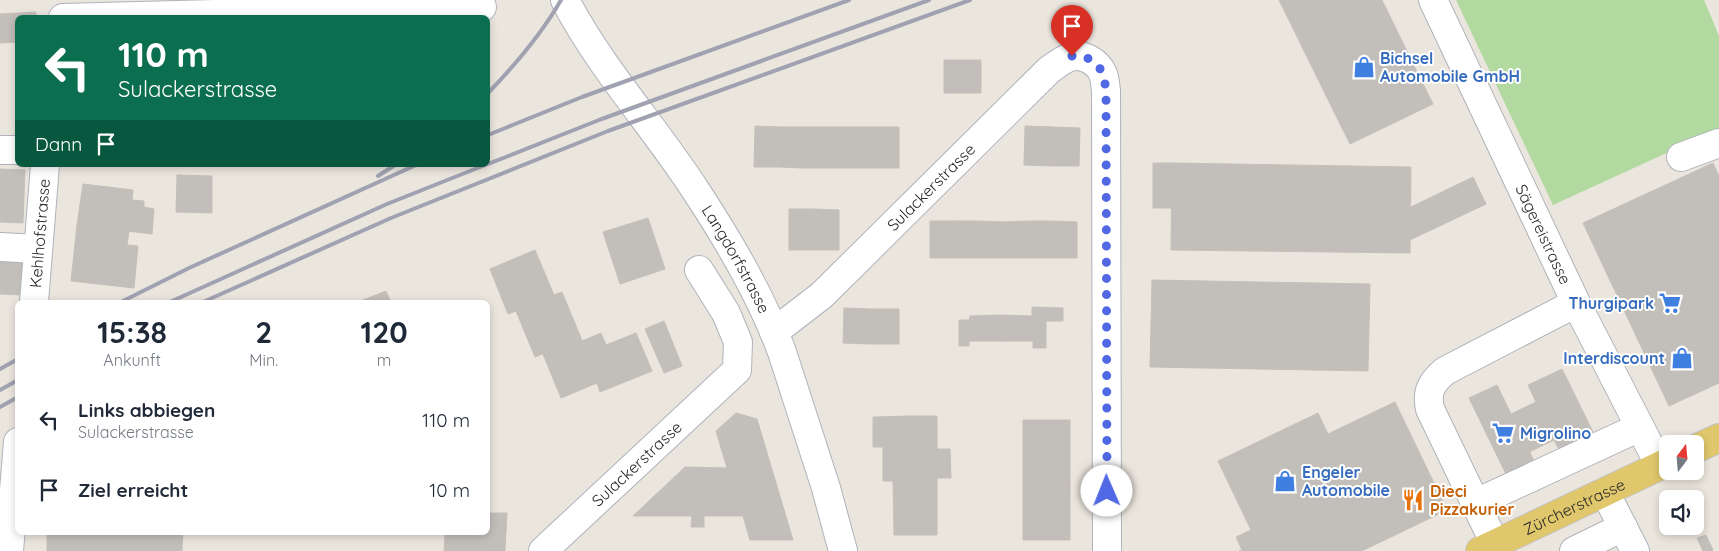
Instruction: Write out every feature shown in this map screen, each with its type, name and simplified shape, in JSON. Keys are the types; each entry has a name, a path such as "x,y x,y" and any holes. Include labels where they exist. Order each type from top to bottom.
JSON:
{"main road":[{"path":"1704,445 1719,438"},
{"name":"Zürcherstrasse","path":"1488,547 1659,466"}],"street":[{"path":"62,0 62,15"},
{"name":"Langdorfstrasse","path":"565,0 610,74 696,190 736,255 774,332 826,488 843,551"},
{"name":"Sägereistrasse","path":"1433,0 1576,302 1640,427 1659,456"},
{"path":"177,15 482,7"},
{"name":"Sulackerstrasse","path":"774,332 822,295 1049,70 1072,56 1082,56 1098,65 1104,75 1106,90 1107,551"},
{"path":"1681,157 1719,142"},
{"path":"0,150 15,150"},
{"name":"Kehlhofstrasse","path":"34,300 45,167"},
{"path":"0,247 38,249"},
{"name":"Sulackerstrasse","path":"543,551 737,370 738,342 726,313 699,270"},
{"path":"1488,547 1476,504 1430,409 1428,399 1430,388 1435,379 1445,371 1576,302"},
{"path":"1476,504 1640,427"},
{"path":"9,551 15,478"},
{"path":"1574,551 1629,539 1605,492"}],"green space":[{"path":"1456,0 1704,0 1719,36 1719,129 1553,205"}],"building":[{"path":"1279,0 1382,0 1422,82 1339,122"},
{"path":"36,12 36,15 15,15 15,42 0,43 0,14"},
{"path":"944,60 981,60 981,93 944,93"},
{"path":"1422,82 1433,104 1350,144 1339,122"},
{"path":"755,126 779,127 779,167 754,167"},
{"path":"1025,126 1052,127 1052,166 1024,165"},
{"path":"779,127 803,127 803,168 779,167"},
{"path":"803,127 827,127 826,168 803,168"},
{"path":"827,127 850,127 850,168 826,168"},
{"path":"850,127 874,127 874,168 850,168"},
{"path":"874,127 899,127 899,168 874,168"},
{"path":"1052,127 1080,128 1079,166 1052,166"},
{"path":"1153,163 1172,163 1171,208 1153,208"},
{"path":"1172,163 1411,167 1410,253 1171,250"},
{"name":"Thurgipark","path":"1713,163 1719,176 1719,383 1669,406 1583,223"},
{"path":"0,169 25,170 23,223 0,222"},
{"path":"177,175 212,176 212,213 176,212"},
{"path":"1473,177 1486,204 1410,240 1411,207"},
{"path":"83,184 133,190 132,200 144,201 144,207 154,209 152,234 77,225"},
{"path":"789,209 814,209 814,250 789,250"},
{"path":"814,209 839,210 839,250 814,250"},
{"path":"648,218 665,269 620,284 603,232"},
{"path":"930,221 954,221 954,258 930,258"},
{"path":"954,221 979,221 979,258 954,258"},
{"path":"979,221 1003,222 1003,258 979,258"},
{"path":"1028,221 1052,221 1052,258 1028,258"},
{"path":"1028,221 1028,258 1003,258 1003,222"},
{"path":"1052,221 1077,222 1077,258 1052,258"},
{"path":"77,225 129,231 127,245 138,246 134,288 71,281"},
{"path":"535,250 554,295 562,292 581,338 535,357 516,311 508,314 490,269"},
{"path":"0,254 23,255 21,295 0,294"},
{"path":"1152,280 1370,284 1368,371 1150,367"},
{"path":"386,291 390,300 363,300"},
{"path":"1032,307 1063,308 1063,321 1046,321 1046,348 1033,348 1033,341 1001,341 1001,315 1032,316"},
{"path":"844,308 871,309 871,344 843,343"},
{"path":"871,309 899,309 899,344 871,344"},
{"path":"1001,315 1001,341 969,341 969,346 959,346 959,320 969,320 970,316"},
{"path":"664,321 682,366 664,373 645,329"},
{"path":"601,333 606,345 636,333 652,371 600,392 597,383 561,398 543,354 581,338 582,341"},
{"path":"1562,369 1597,440 1563,457 1554,440 1529,452 1511,414 1536,402 1528,385"},
{"name":"Migrolino","path":"1497,385 1534,461 1506,474 1469,398"},
{"path":"1395,402 1447,510 1366,549 1335,484 1349,478 1328,434"},
{"path":"736,413 757,419 793,540 750,540 743,516 704,516 704,527 691,527 692,516 633,516 685,467 727,468 716,431"},
{"name":"Engeler Automobile","path":"1318,413 1349,478 1335,484 1366,549 1361,551 1239,551 1242,550 1236,537 1251,530 1218,461"},
{"path":"937,416 937,449 950,449 951,478 937,478 937,535 894,535 893,481 883,481 883,447 873,447 873,417"},
{"path":"1023,420 1070,420 1070,480 1023,480"},
{"path":"1023,480 1070,480 1070,540 1023,540"},
{"path":"490,513 507,513 505,551 444,551 445,535 490,535"},
{"path":"47,535 183,535 182,551 47,551"},
{"path":"1706,535 1712,551 1703,551 1697,538"}],"railway":[{"path":"490,91 528,49 561,0"},
{"path":"490,134 582,97 849,0"},
{"path":"490,163 599,120 929,0"},
{"path":"207,300 391,218 608,131 970,0"},
{"path":"378,176 392,167"},
{"path":"125,300 189,268 412,167"},
{"path":"174,300 387,204 480,167"},
{"path":"0,369 15,361"},
{"path":"0,390 15,382"},
{"path":"0,407 15,399"}],"place":[{"name":"Bichsel Automobile GmbH","path":"1364,67"},
{"name":"Thurgipark","path":"1670,303"},
{"name":"Interdiscount","path":"1682,358"},
{"name":"Migrolino","path":"1503,433"},
{"name":"Engeler Automobile","path":"1285,481"},
{"name":"Dieci Pizzakurier","path":"1413,500"}],"route":[{"path":"1072,56 1082,56 1098,65 1104,75 1106,90 1107,491"}]}
